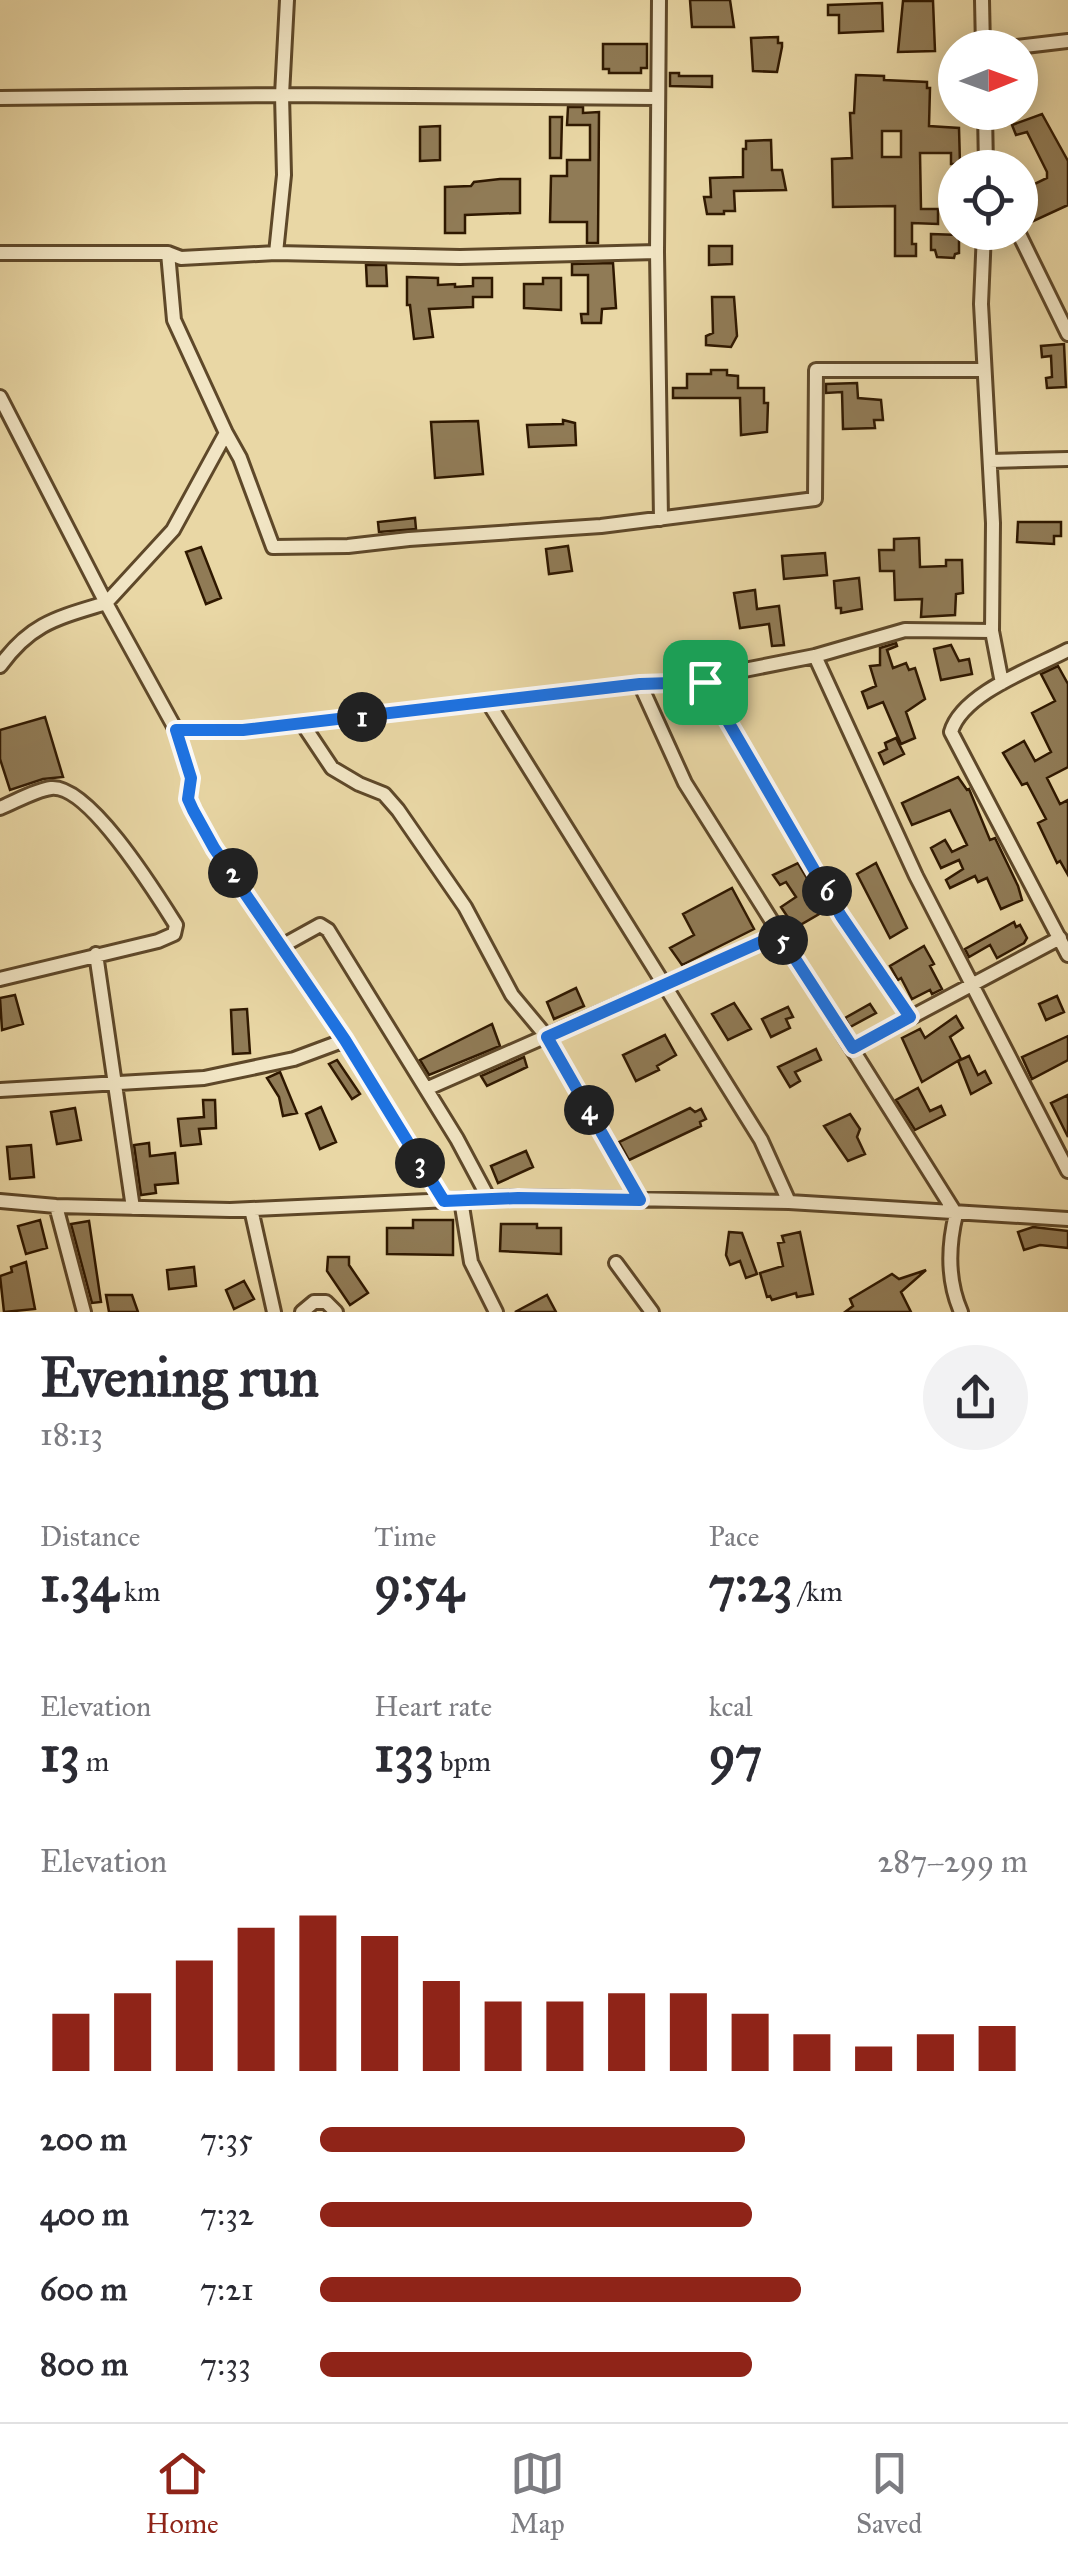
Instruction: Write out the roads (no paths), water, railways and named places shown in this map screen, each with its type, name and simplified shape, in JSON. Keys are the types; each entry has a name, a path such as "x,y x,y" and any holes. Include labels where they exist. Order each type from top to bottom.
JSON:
{"street":[{"path":"276,253 284,174 282,95 287,0"},
{"path":"659,0 661,519"},
{"path":"982,0 983,30"},
{"path":"1038,44 1068,40"},
{"path":"0,98 657,98"},
{"path":"982,250 992,631 1002,683"},
{"path":"1027,250 1068,334"},
{"path":"0,253 168,253 180,258 276,253 460,256 657,252"},
{"path":"168,253 174,320 240,458 273,547 348,546 661,519 815,499 816,370 982,370"},
{"path":"0,397 176,730 191,778 188,799 193,810 214,848 345,1040 444,1201"},
{"path":"0,666 26,634 106,603 173,530 226,433"},
{"path":"990,461 1068,459"},
{"path":"176,730 243,730 640,684 705,682 904,630 992,631"},
{"path":"1068,650 1002,683 965,708 955,718 951,732 1068,955"},
{"path":"816,656 916,876 1068,1171"},
{"path":"705,682 841,916 910,1017"},
{"path":"640,684 685,783 956,1214 949,1244 960,1312"},
{"path":"488,702 761,1140 790,1202"},
{"path":"302,723 332,768 384,794 398,810 465,907 512,995 547,1037 640,1200"},
{"path":"0,808 50,788 64,789 96,815 134,860 176,924 174,934 158,941 0,979"},
{"path":"282,946 324,926 489,1199"},
{"path":"426,1089 779,934"},
{"path":"853,1048 1060,938"},
{"path":"96,954 133,1208"},
{"path":"0,1090 204,1078 294,1059 345,1040"},
{"path":"0,1201 133,1208 489,1199 790,1202 1068,1219"},
{"path":"461,1200 471,1262 496,1312"},
{"path":"56,1206 84,1312"},
{"path":"251,1208 274,1312"},
{"path":"616,1263 652,1312"},
{"path":"302,1312 314,1302 326,1302 336,1312"}]}
